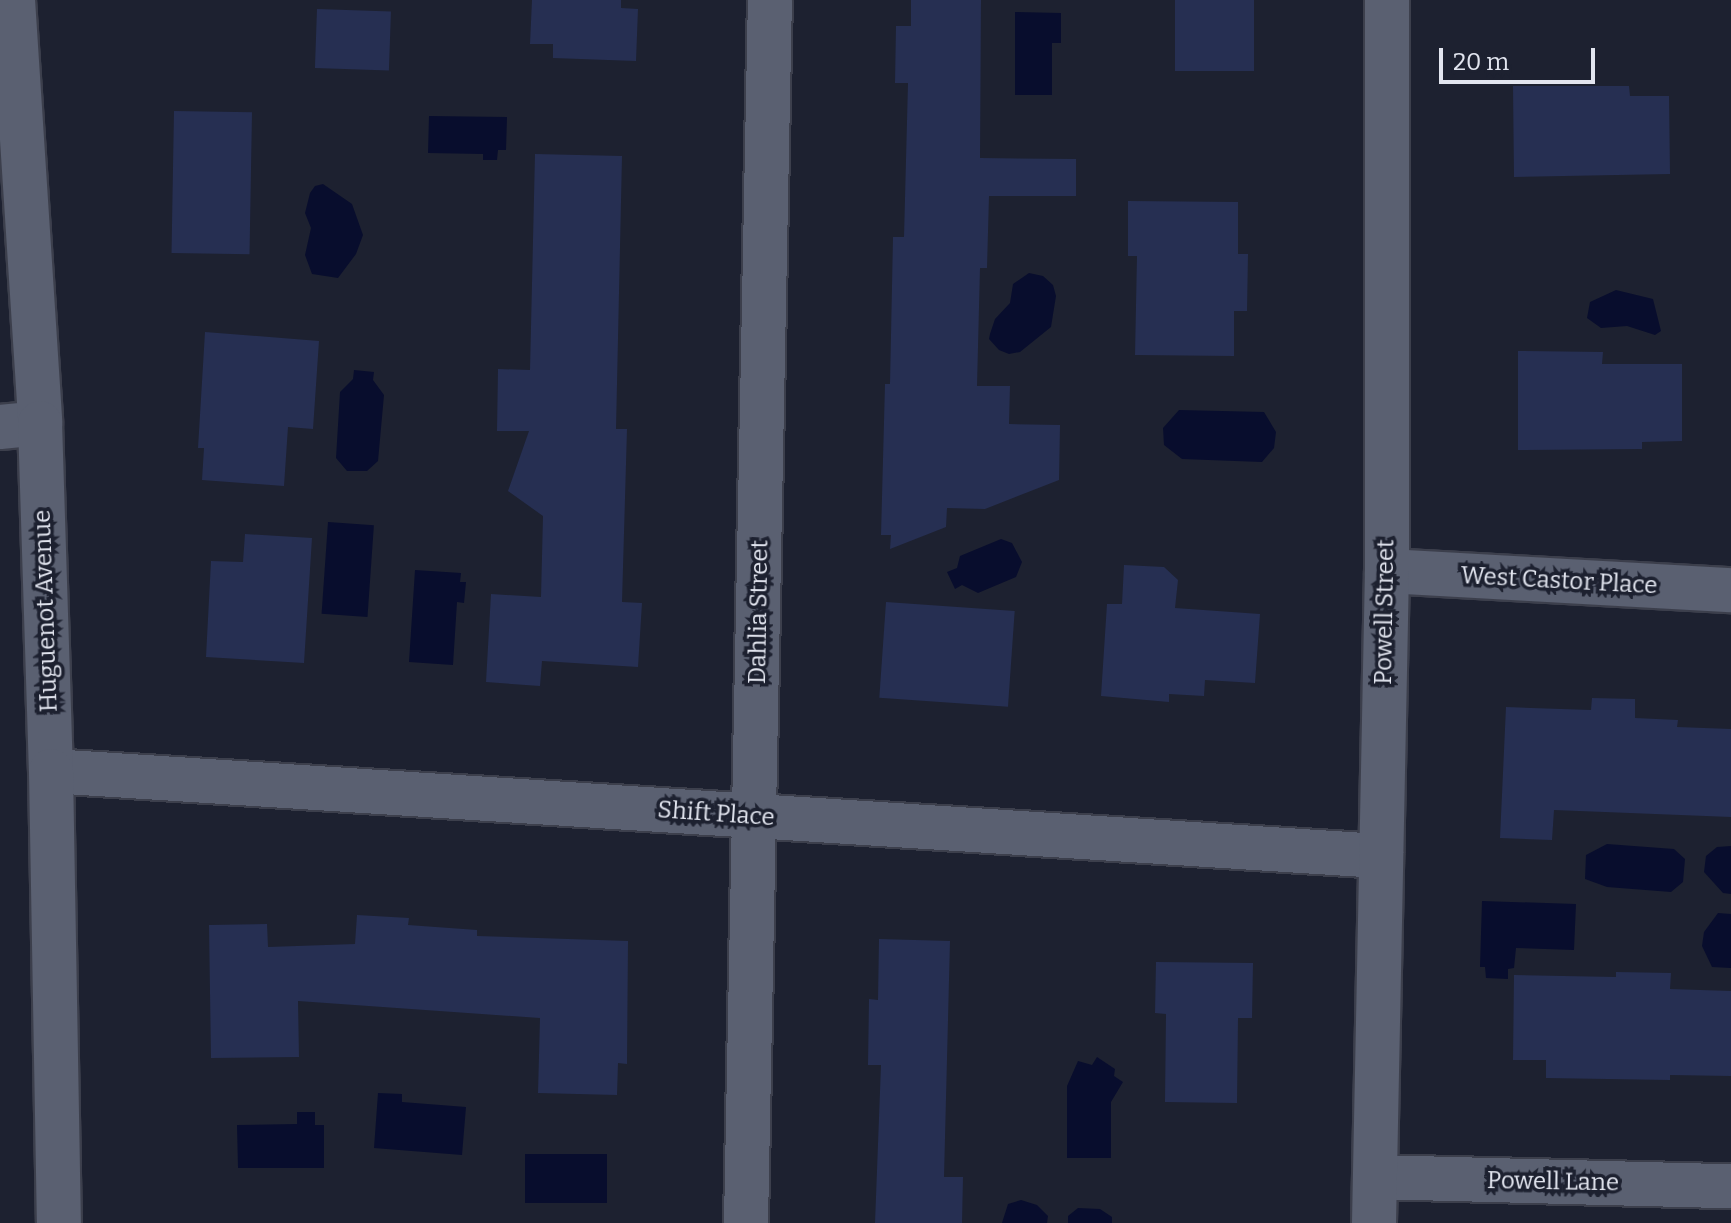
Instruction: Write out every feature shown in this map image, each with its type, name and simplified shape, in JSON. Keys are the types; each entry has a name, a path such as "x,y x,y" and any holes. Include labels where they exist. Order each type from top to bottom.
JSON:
{"street":[{"name":"Huguenot Avenue","path":"13,0 20,425 51,771 59,1223"},
{"name":"Dahlia Street","path":"746,1223 770,0"},
{"name":"Powell Street","path":"1374,1223 1387,571 1387,0"},
{"name":"West Castor Place","path":"1387,571 1731,590"},
{"name":"Shift Place","path":"51,771 1381,856"},
{"name":"Powell Lane","path":"1376,1177 1731,1186"}],"water":[{"path":"1015,12 1061,13 1061,43 1052,43 1052,95 1015,95"},
{"path":"429,116 507,117 506,150 498,150 497,160 483,160 483,154 428,153"},
{"path":"323,184 352,204 363,235 356,254 338,278 312,274 305,255 311,228 305,213 310,193 315,186"},
{"path":"1029,273 1043,276 1053,285 1056,296 1051,327 1020,352 1009,354 999,350 989,339 990,334 995,319 1010,303 1013,284"},
{"path":"1616,290 1653,299 1661,331 1655,335 1627,326 1601,328 1587,318 1590,302"},
{"path":"354,370 374,372 373,380 384,395 378,461 367,471 347,471 336,458 340,392 353,379"},
{"path":"1179,410 1264,412 1276,432 1274,448 1262,462 1182,459 1164,445 1163,428"},
{"path":"328,522 374,525 367,617 322,614"},
{"path":"1001,539 1012,543 1022,562 1016,577 978,593 962,585 955,589 947,572 957,568 960,556"},
{"path":"415,570 461,573 460,582 466,582 464,603 457,602 453,665 409,662"},
{"path":"1607,844 1674,849 1685,859 1683,882 1671,892 1607,887 1585,879 1586,855"},
{"path":"1731,846 1731,894 1723,893 1704,872 1706,856 1717,847"},
{"path":"1482,901 1576,904 1574,950 1516,948 1514,968 1508,969 1508,979 1486,978 1485,967 1480,967"},
{"path":"1718,913 1731,914 1731,968 1712,967 1702,946 1704,932"},
{"path":"1097,1057 1115,1069 1114,1076 1123,1082 1111,1102 1111,1158 1067,1158 1067,1086 1078,1061 1092,1065"},
{"path":"378,1093 402,1094 402,1102 466,1107 462,1155 374,1148"},
{"path":"297,1112 315,1112 315,1125 324,1125 324,1168 238,1168 237,1125 297,1124"},
{"path":"525,1154 607,1154 607,1203 525,1203"},
{"path":"1021,1200 1037,1205 1048,1216 1047,1223 1002,1223 1008,1204"},
{"path":"1078,1208 1100,1209 1112,1217 1112,1223 1068,1223 1068,1216"}],"building":[{"path":"532,0 621,0 621,8 638,9 636,61 553,58 553,44 530,44"},
{"path":"911,0 981,0 980,158 1076,159 1076,196 989,196 987,268 980,268 977,386 1010,386 1009,424 1060,425 1059,480 985,509 947,508 946,527 890,549 891,535 881,535 885,384 890,384 893,237 904,237 908,83 895,83 896,26 911,26"},
{"path":"1175,0 1254,0 1254,71 1175,71"},
{"path":"317,9 391,12 389,71 315,68"},
{"path":"1513,86 1629,86 1630,96 1669,96 1670,174 1514,177"},
{"path":"174,111 252,112 250,254 172,253"},
{"path":"535,154 622,156 616,429 627,429 622,602 642,603 638,667 542,661 540,686 486,682 491,594 541,597 543,516 508,491 529,431 497,431 498,369 530,370"},
{"path":"1128,201 1238,202 1238,254 1248,254 1247,311 1234,311 1234,356 1135,355 1137,256 1128,256"},
{"path":"205,332 319,341 313,429 288,427 284,486 202,480 204,448 198,448"},
{"path":"1518,351 1603,352 1602,364 1682,364 1682,441 1642,442 1642,449 1518,450"},
{"path":"245,534 312,538 304,663 206,657 211,561 243,562"},
{"path":"1124,565 1164,567 1178,580 1175,608 1260,614 1255,683 1205,680 1204,696 1169,694 1169,702 1101,696 1107,604 1122,604"},
{"path":"886,602 1015,611 1008,707 879,698"},
{"path":"1592,698 1635,699 1635,718 1678,720 1677,727 1731,729 1731,817 1554,810 1552,840 1500,838 1506,707 1591,710"},
{"path":"357,915 409,918 408,925 477,930 477,936 628,941 627,1064 618,1063 617,1095 538,1093 540,1018 298,1001 299,1057 211,1058 209,925 267,924 268,947 355,944"},
{"path":"879,939 950,941 944,1177 963,1177 962,1223 875,1223 881,1065 868,1065 869,999 878,1000"},
{"path":"1156,962 1253,963 1252,1018 1238,1018 1237,1103 1165,1102 1166,1014 1155,1013"},
{"path":"1616,972 1671,973 1670,989 1731,991 1731,1076 1670,1075 1670,1080 1546,1078 1546,1060 1513,1060 1514,975 1616,977"}]}
